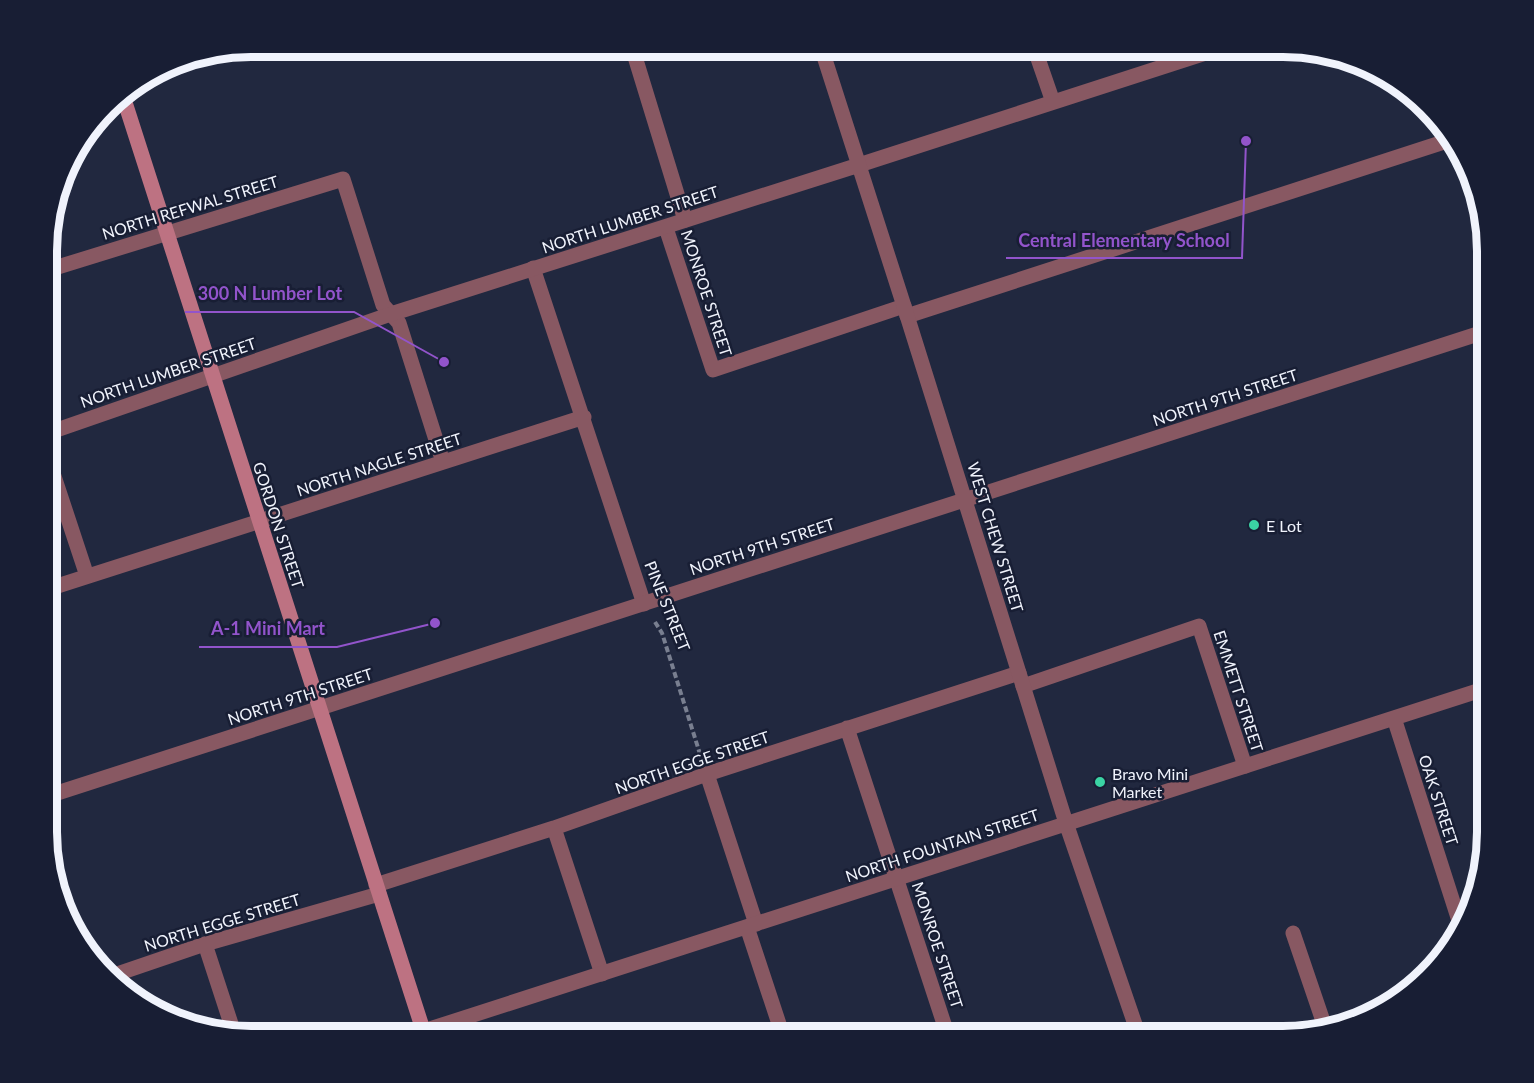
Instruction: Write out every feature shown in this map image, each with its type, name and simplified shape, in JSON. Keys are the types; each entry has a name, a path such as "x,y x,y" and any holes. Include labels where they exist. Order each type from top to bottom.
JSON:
{"street":[{"name":"MONROE STREET","path":"635,57 685,220"},
{"name":"WEST CHEW STREET","path":"824,57 966,500 1066,823 1135,1026"},
{"path":"1038,57 1053,102"},
{"name":"NORTH LUMBER STREET","path":"57,430 391,314 666,228 1193,57"},
{"name":"GORDON STREET","path":"125,103 421,1026"},
{"path":"906,311 1443,142"},
{"name":"NORTH REFWAL STREET","path":"57,267 343,179 383,305 391,314"},
{"name":"MONROE STREET","path":"666,228 714,370 906,311"},
{"name":"PINE STREET","path":"533,268 644,604"},
{"path":"391,314 399,323 443,462"},
{"name":"NORTH 9TH STREET","path":"57,793 1477,334"},
{"name":"NORTH NAGLE STREET","path":"57,586 584,417"},
{"path":"57,485 87,576"},
{"name":"NORTH EGGE STREET","path":"119,973 378,890 707,774 847,728 1199,626"},
{"name":"EMMETT STREET","path":"1199,626 1245,766"},
{"name":"NORTH FOUNTAIN STREET","path":"448,1026 751,925 1477,690"},
{"name":"OAK STREET","path":"1394,718 1457,916"},
{"name":"MONROE STREET","path":"847,728 945,1026"},
{"path":"707,774 780,1026"},
{"path":"554,828 602,974"},
{"path":"1293,933 1322,1021"},
{"path":"205,944 231,1025"}],"path":[{"name":"PINE STREET","path":"644,604 662,633 707,774"}],"green space":[{"path":"1101,57 1120,57 1109,61"}],"place":[{"name":"Central Elementary School","path":"1246,141"},
{"name":"300 N Lumber Lot","path":"444,362"},
{"name":"E Lot","path":"1254,525"},
{"name":"A-1 Mini Mart","path":"435,623"},
{"name":"Bravo Mini Market","path":"1100,782"}]}
